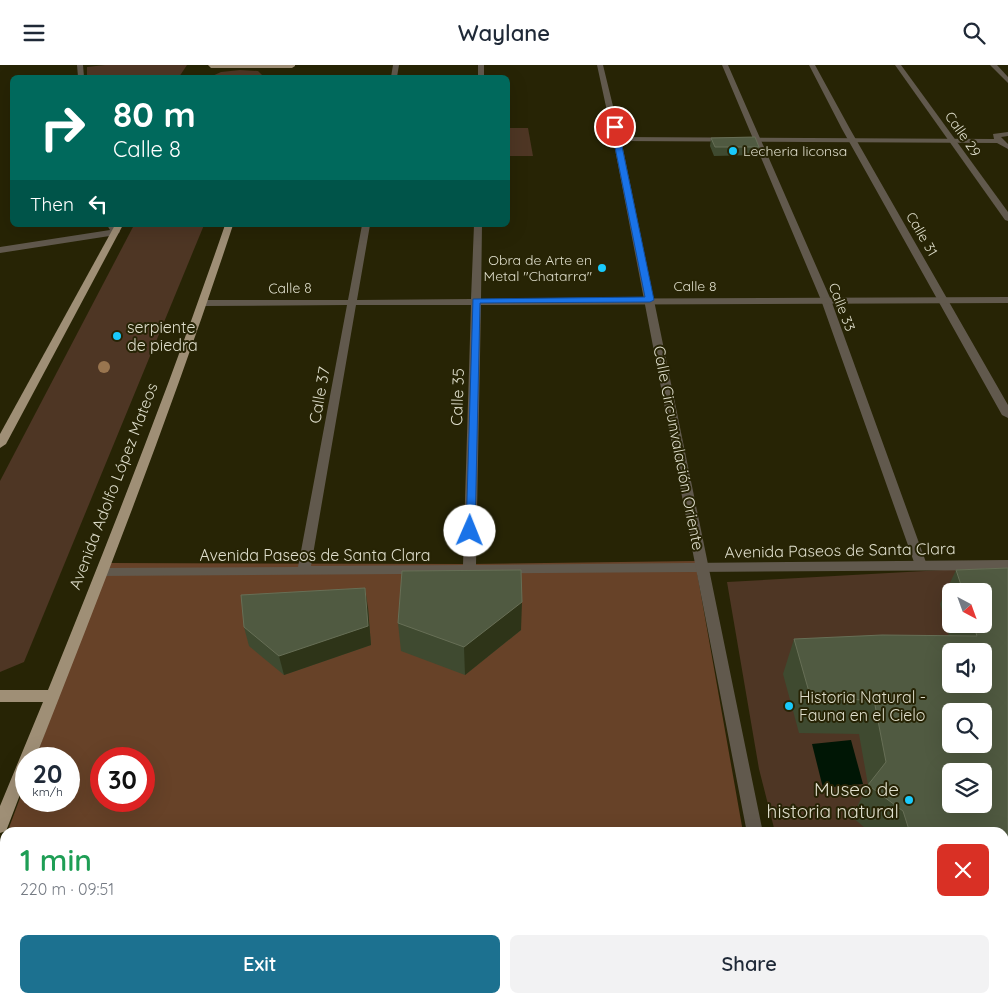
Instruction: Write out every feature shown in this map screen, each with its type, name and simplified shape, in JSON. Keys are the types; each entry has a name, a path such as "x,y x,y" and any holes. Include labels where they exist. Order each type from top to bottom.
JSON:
{"main road":[{"path":"210,68 291,68"},
{"path":"0,444 115,227"},
{"name":"Avenida Adolfo López Mateos","path":"31,747 102,573 203,303 228,227"},
{"path":"0,696 50,696"},
{"name":"Avenida Adolfo López Mateos","path":"0,826 15,787"}],"street":[{"name":"Calle Circunvalación Oriente","path":"600,65 650,300 754,827"},
{"name":"Calle 33","path":"725,65 826,300 921,565"},
{"name":"Calle 31","path":"812,65 1008,415"},
{"name":"Calle 29","path":"898,65 1008,218"},
{"path":"993,65 1008,81"},
{"path":"998,141 997,135 1008,133"},
{"path":"617,139 998,141 1008,147"},
{"path":"0,250 115,227"},
{"name":"Calle 37","path":"304,571 366,227"},
{"name":"Calle 35","path":"469,570 478,227"},
{"name":"Calle 8","path":"203,303 1008,300"},
{"name":"Avenida Paseos de Santa Clara","path":"102,573 1008,565"}],"shaded area":[{"path":"105,65 187,65 180,75 87,75 87,67"},
{"path":"258,71 262,75 214,75 221,72"},
{"path":"510,128 528,128 533,156 510,156"},
{"path":"133,227 203,227 24,662 0,672 0,481"},
{"path":"695,561 742,827 9,827 15,812 80,812 80,747 40,747 109,563 471,564"},
{"path":"943,570 1008,570 1008,827 774,827 759,769 727,582"},
{"path":"851,740 863,784 823,788 812,744"}],"building":[{"path":"755,137 759,147 715,147 711,138"},
{"path":"1008,568 1008,827 908,827 903,811 868,785 886,762 874,700 811,699 794,639 882,635 977,636 976,633 992,633 992,583 960,583 956,570"},
{"path":"521,570 522,602 464,647 398,623 402,571"},
{"path":"365,588 368,626 279,656 244,627 241,595"}],"place":[{"name":"Lecheria liconsa","path":"733,151"},
{"name":"Obra de Arte en Metal \"Chatarra\"","path":"602,268"},
{"name":"serpiente de piedra","path":"117,336"},
{"name":"Historia Natural - Fauna en el Cielo","path":"789,706"},
{"name":"Museo de historia natural","path":"909,800"}],"route":[{"path":"470,531 476,301 650,300 615,127"}]}
